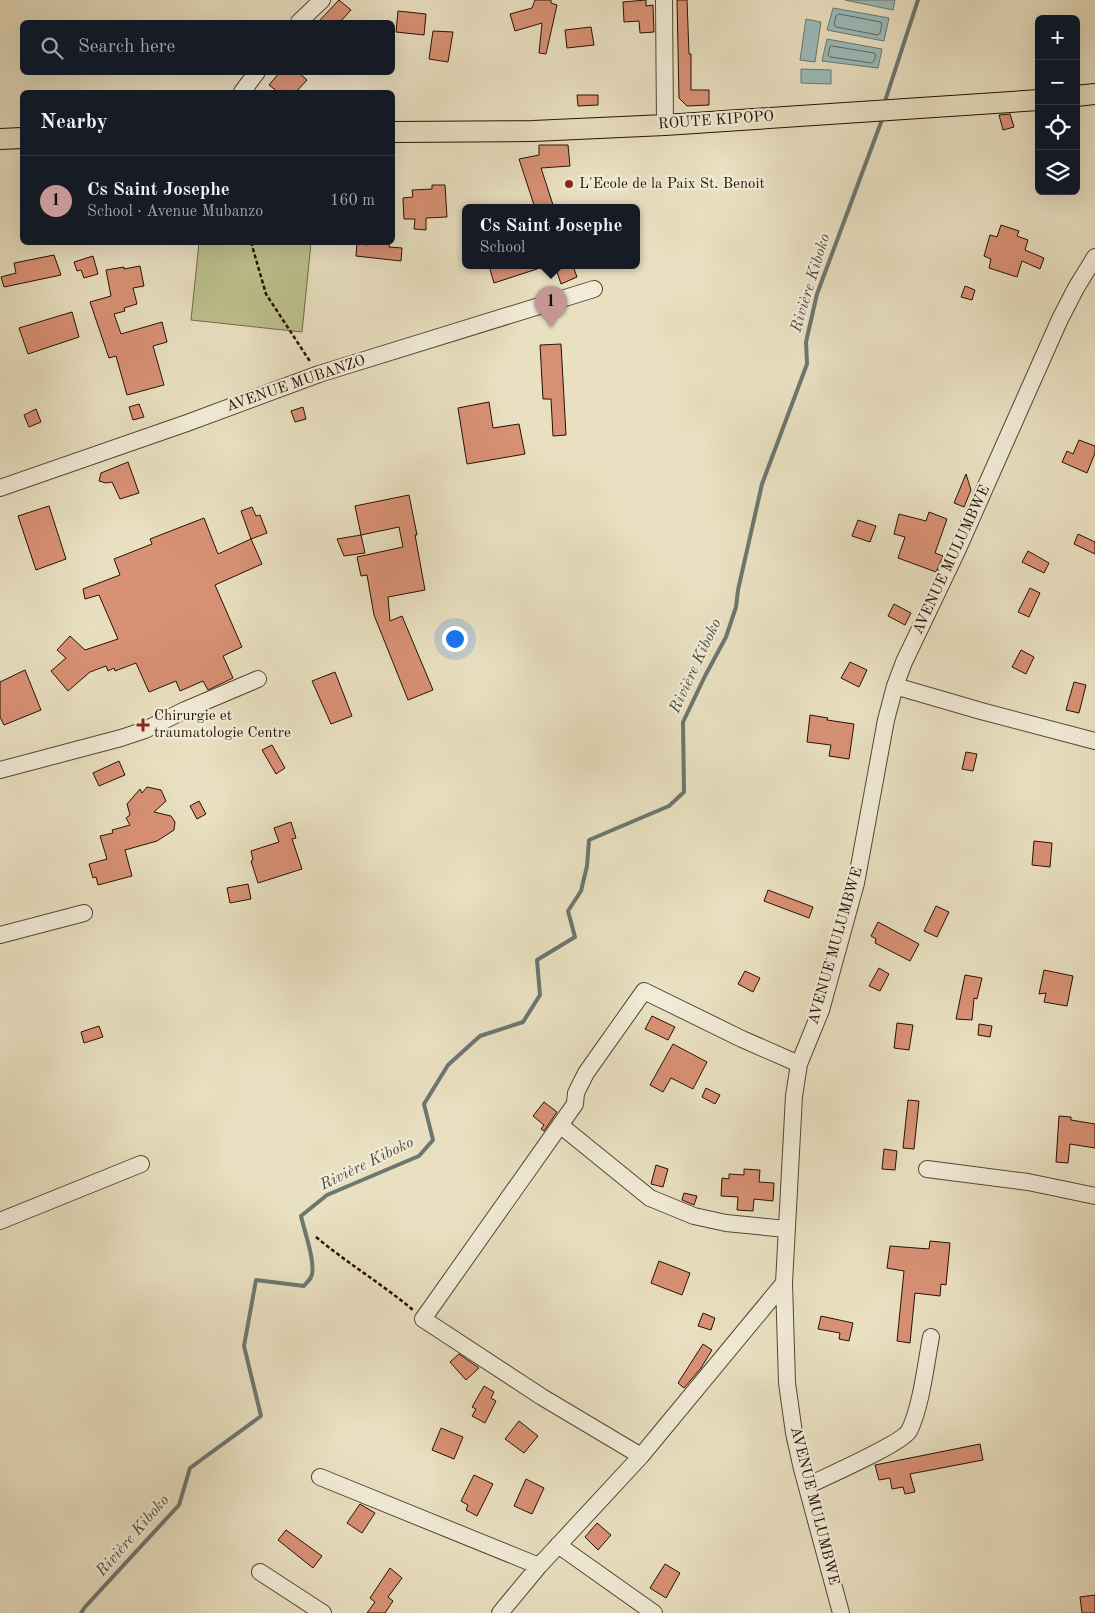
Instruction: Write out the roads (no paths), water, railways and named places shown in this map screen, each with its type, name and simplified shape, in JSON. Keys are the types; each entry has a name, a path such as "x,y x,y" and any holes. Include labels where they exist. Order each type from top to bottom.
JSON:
{"main road":[{"path":"1080,96 1095,94"},
{"name":"ROUTE KIPOPO","path":"395,132 533,131 665,125 1035,100"},
{"path":"0,139 20,138"}],"street":[{"path":"301,20 322,0"},
{"path":"664,0 665,125"},
{"path":"244,90 255,75"},
{"name":"AVENUE MULUMBWE","path":"841,1613 794,1433 789,1398 784,1283 794,1096 799,1064 822,1010 856,883 884,729 895,686 904,662 957,551 1060,319 1095,257"},
{"name":"AVENUE MUBANZO","path":"0,488 196,420 319,374 594,289"},
{"path":"0,770 145,730 185,710 258,679"},
{"path":"895,686 1095,741"},
{"path":"0,935 84,913"},
{"path":"641,1456 542,1396 423,1319 575,1104 576,1093 586,1073 644,991 742,1039 799,1064"},
{"path":"560,1124 613,1170 650,1198 694,1216 726,1223 786,1229"},
{"path":"0,1221 141,1164"},
{"path":"927,1169 1028,1182 1095,1196"},
{"path":"500,1613 539,1566 641,1456 784,1283"},
{"path":"807,1486 892,1444 908,1433 916,1411 931,1337"},
{"path":"320,1477 539,1566"},
{"path":"558,1545 654,1613"},
{"path":"260,1572 323,1613"}],"water":[{"path":"845,0 895,0 893,10"},
{"path":"833,8 889,18 884,41 827,30"},
{"path":"806,19 821,22 815,62 800,60"},
{"path":"827,39 882,49 878,68 822,61"},
{"path":"801,69 831,70 831,84 801,83"}],"waterway":[{"name":"Rivière Kiboko","path":"886,98 918,0"},
{"name":"Rivière Kiboko","path":"81,1613 179,1505 190,1468 261,1416 244,1346 256,1280 304,1286 310,1279 312,1272 311,1257 301,1216 327,1195 419,1156 433,1140 424,1104 448,1065 480,1036 523,1022 540,995 537,960 575,937 568,911 581,891 587,866 589,840 669,806 684,792 683,722 726,637 736,607 738,590 762,484 807,364 806,342 817,294 883,117"}],"place":[{"name":"L'Ecole de la Paix St. Benoit","path":"569,184"},
{"name":"Cs Saint Josephe","path":"551,327"},
{"name":"Chirurgie et traumatologie Centre","path":"143,725"}]}
